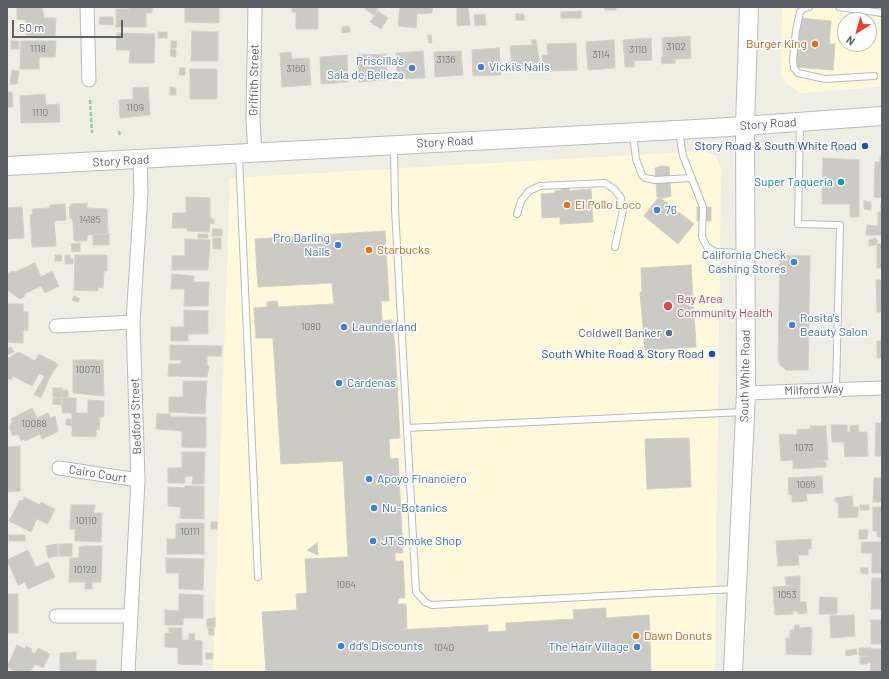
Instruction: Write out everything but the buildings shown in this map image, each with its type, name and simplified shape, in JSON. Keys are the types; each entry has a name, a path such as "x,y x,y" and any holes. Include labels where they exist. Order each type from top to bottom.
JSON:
{"main road":[{"name":"South White Road","path":"733,672 746,393 745,125 749,7"},
{"name":"Story Road","path":"7,166 679,130 882,116"}],"street":[{"path":"87,7 89,80"},
{"name":"Griffith Street","path":"247,154 253,120 255,7"},
{"name":"Bedford Street","path":"128,672 138,480 133,322 141,193 140,160"},
{"path":"56,326 133,322"},
{"name":"Milford Way","path":"746,393 882,388"},
{"name":"Cairo Court","path":"59,468 138,480"},
{"path":"56,616 130,616"}],"lane":[{"path":"809,7 804,8 800,12 796,30 793,60 794,68 798,73 825,79 874,76"},
{"path":"839,7 882,13"},
{"path":"800,122 798,224 840,225 836,389"},
{"path":"679,130 683,156 703,207 702,238 707,247 716,252 745,253"},
{"path":"633,132 636,158 642,175 645,178 656,180 692,178"},
{"path":"394,145 416,592 425,602 432,605 737,589"},
{"path":"247,154 258,577"},
{"path":"517,214 521,201 529,192 540,186 605,183 614,189 621,198 623,210 615,247"},
{"path":"407,428 745,412"}],"path":[{"path":"90,100 92,133"},
{"path":"119,131 120,138"}],"shaded area":[{"path":"782,7 882,7 882,87 801,93 787,84 781,74"},
{"path":"704,151 716,156 721,169 715,672 213,672 230,178"}],"place":[{"name":"Burger King","path":"815,44"},
{"name":"Vicki's Nails","path":"481,67"},
{"name":"Priscilla's Sala de Belleza","path":"412,68"},
{"name":"Story Road & South White Road","path":"865,146"},
{"name":"Super Taqueria","path":"841,182"},
{"name":"El Pollo Loco","path":"567,205"},
{"name":"76","path":"657,210"},
{"name":"Pro Darling Nails","path":"338,245"},
{"name":"Starbucks","path":"369,250"},
{"name":"California Check Cashing Stores","path":"794,262"},
{"name":"Bay Area Community Health","path":"668,306"},
{"name":"Rosita's Beauty Salon","path":"792,325"},
{"name":"Launderland","path":"344,327"},
{"name":"Coldwell Banker","path":"669,333"},
{"name":"South White Road & Story Road","path":"712,354"},
{"name":"Cardenas","path":"339,383"},
{"name":"Apoyo Financiero","path":"369,479"},
{"name":"Nu-Botanics","path":"374,508"},
{"name":"JT Smoke Shop","path":"373,541"},
{"name":"Dawn Donuts","path":"636,636"},
{"name":"dd’s Discounts","path":"341,646"},
{"name":"The Hair Village","path":"637,647"}]}
